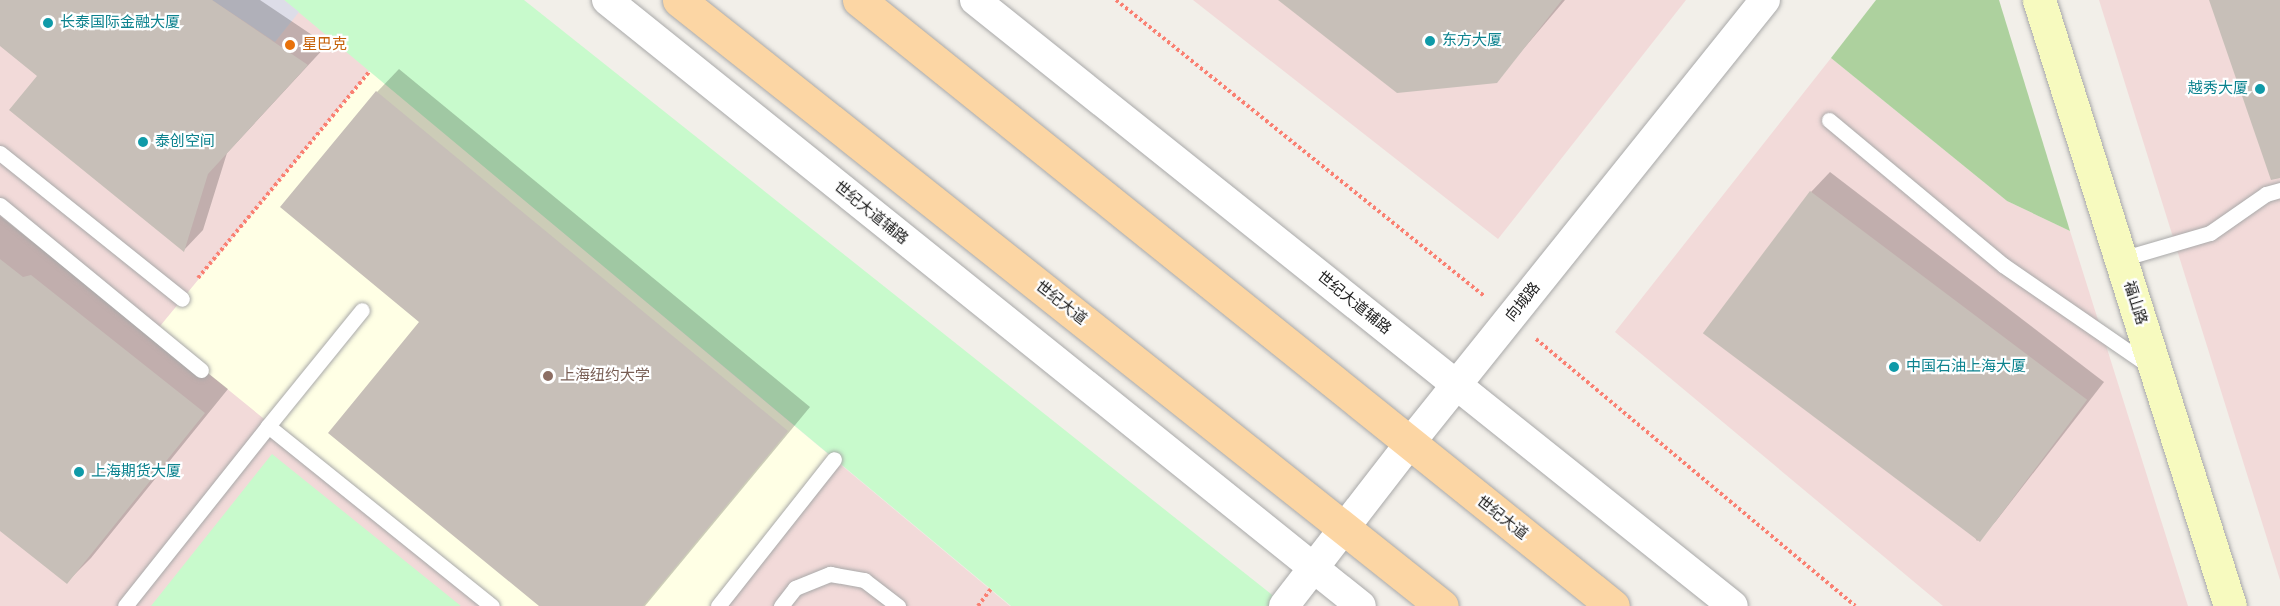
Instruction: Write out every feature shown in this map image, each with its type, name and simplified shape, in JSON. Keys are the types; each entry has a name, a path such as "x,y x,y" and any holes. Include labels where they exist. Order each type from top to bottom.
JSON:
{"main road":[{"name":"世纪大道","path":"679,0 1442,606"},
{"name":"世纪大道","path":"859,0 1613,606"}],"street":[{"name":"世纪大道辅路","path":"607,0 1361,606"},
{"name":"世纪大道辅路","path":"975,0 1733,606"},
{"name":"向城路","path":"1284,606 1346,530 1409,444 1765,0"},
{"name":"福山路","path":"2039,0 2230,606"}],"lane":[{"path":"1828,120 2003,265 2156,370"},
{"path":"0,153 182,299"},
{"path":"2121,260 2210,233 2266,194 2280,190"},
{"path":"0,205 201,370"},
{"path":"125,606 362,310"},
{"path":"268,426 492,606"},
{"path":"718,606 834,459"},
{"path":"781,606 795,588 830,574 864,579 898,606"}],"path":[{"path":"182,299 370,71"},
{"path":"978,606 991,589"}],"shaded area":[{"path":"0,0 285,0 370,71 157,331 494,606 0,606"},
{"path":"212,0 284,0 299,12 275,42"},
{"path":"1193,0 1686,0 1498,239"},
{"path":"2099,0 2280,0 2280,580"},
{"path":"1831,58 2007,201 2070,231 2188,606 1943,606 1615,332"},
{"name":"上海纽约大学","path":"370,71 834,459 718,606 494,606 156,331"},
{"path":"834,459 1010,606 718,606"}],"green space":[{"path":"284,0 524,0 1286,606 1011,606"},
{"path":"1876,0 1999,0 2070,231 2007,201 1831,58"},
{"path":"272,454 461,606 151,606"}],"building":[{"name":"泰创空间","path":"0,0 212,0 308,65 208,174 184,252 9,110 37,76 0,46"},
{"name":"东方大厦","path":"1278,0 1562,0 1497,83 1397,93"},
{"name":"越秀大厦","path":"2209,0 2280,0 2280,178 2271,180"},
{"name":"上海纽约大学","path":"376,91 788,431 643,606 539,606 328,433 419,322 280,207"},
{"name":"中国石油上海大厦","path":"1810,191 2087,400 1980,542 1703,333"},
{"name":"上海期货大厦","path":"0,259 23,277 31,275 205,413 67,584 0,531"}],"place":[{"name":"长泰国际金融大厦","path":"48,23"},
{"name":"东方大厦","path":"1430,41"},
{"name":"星巴克","path":"290,45"},
{"name":"越秀大厦","path":"2260,89"},
{"name":"泰创空间","path":"143,142"},
{"name":"中国石油上海大厦","path":"1894,367"},
{"name":"上海纽约大学","path":"548,376"},
{"name":"上海期货大厦","path":"79,472"}]}
